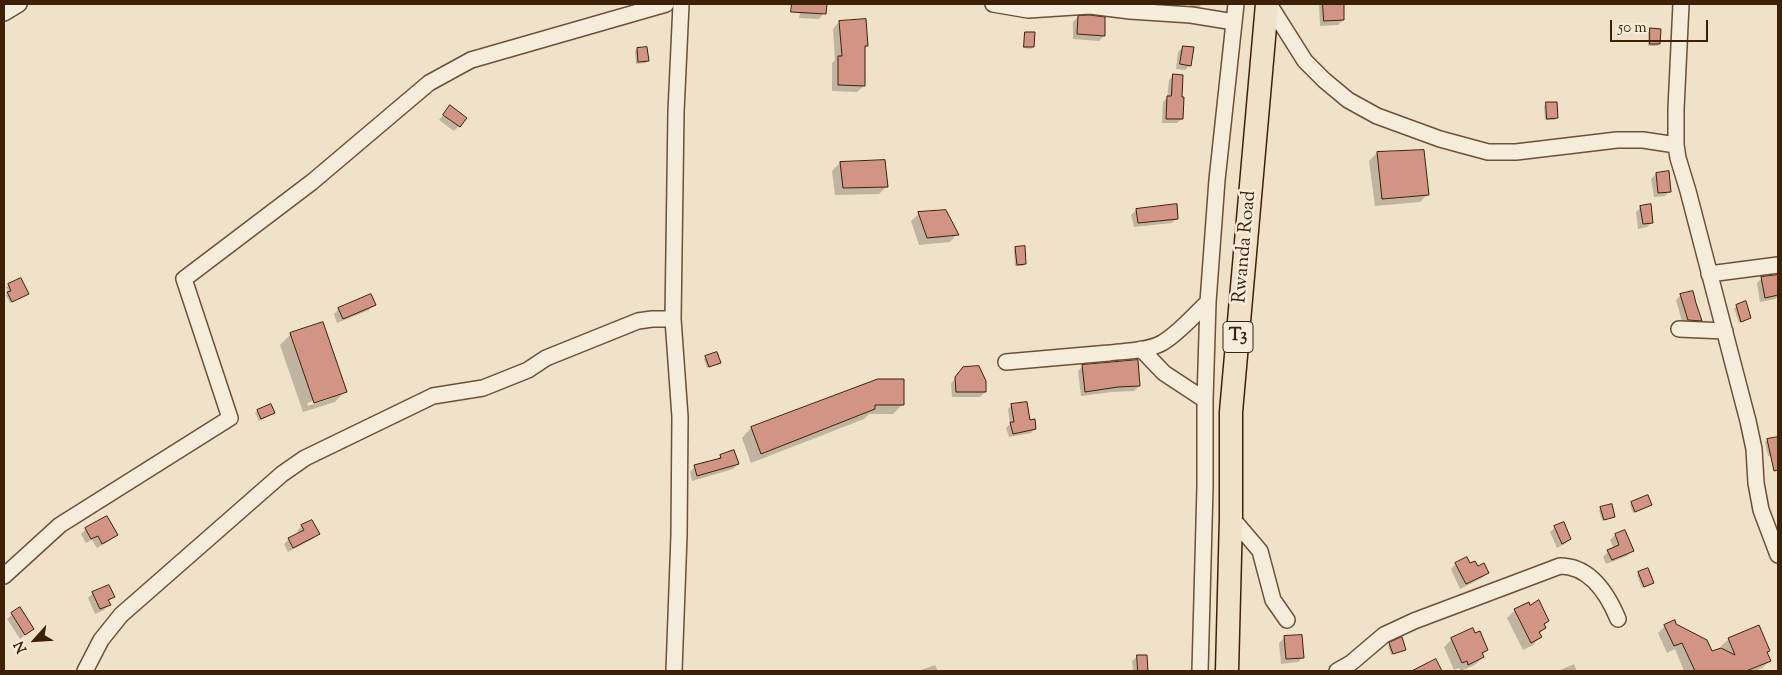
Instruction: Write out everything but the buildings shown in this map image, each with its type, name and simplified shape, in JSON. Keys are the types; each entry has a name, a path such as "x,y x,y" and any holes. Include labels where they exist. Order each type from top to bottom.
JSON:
{"highway":[{"name":"Rwanda Road","path":"1227,671 1232,517 1231,412 1268,4"}],"street":[{"path":"4,12 19,4"},
{"path":"4,576 60,525 230,418 184,279 312,182 429,83 472,60 666,4"},
{"path":"674,671 679,535 680,418 673,319 676,112 681,4"},
{"path":"992,4 1028,10 1090,6 1234,22"},
{"path":"1200,671 1206,487 1205,400 1208,302 1217,180 1236,4"},
{"path":"1268,4 1306,61 1324,80 1348,100 1377,116 1440,140 1488,152 1516,152 1617,140 1643,140 1676,145"},
{"path":"1681,4 1676,109 1678,158 1725,331 1754,449 1760,510 1778,555"},
{"path":"1709,274 1778,265"},
{"path":"1006,362 1141,350 1161,343 1174,335 1208,302"},
{"path":"85,671 101,640 121,615 282,474 305,458 434,396 483,388 528,370 546,358 638,321 673,319"},
{"path":"1679,329 1725,331"},
{"path":"1141,350 1164,373 1205,400"},
{"path":"1232,517 1260,552 1273,600 1287,620"},
{"path":"1337,671 1351,663 1384,635 1414,621 1560,566 1576,568 1601,587 1618,619"}]}
